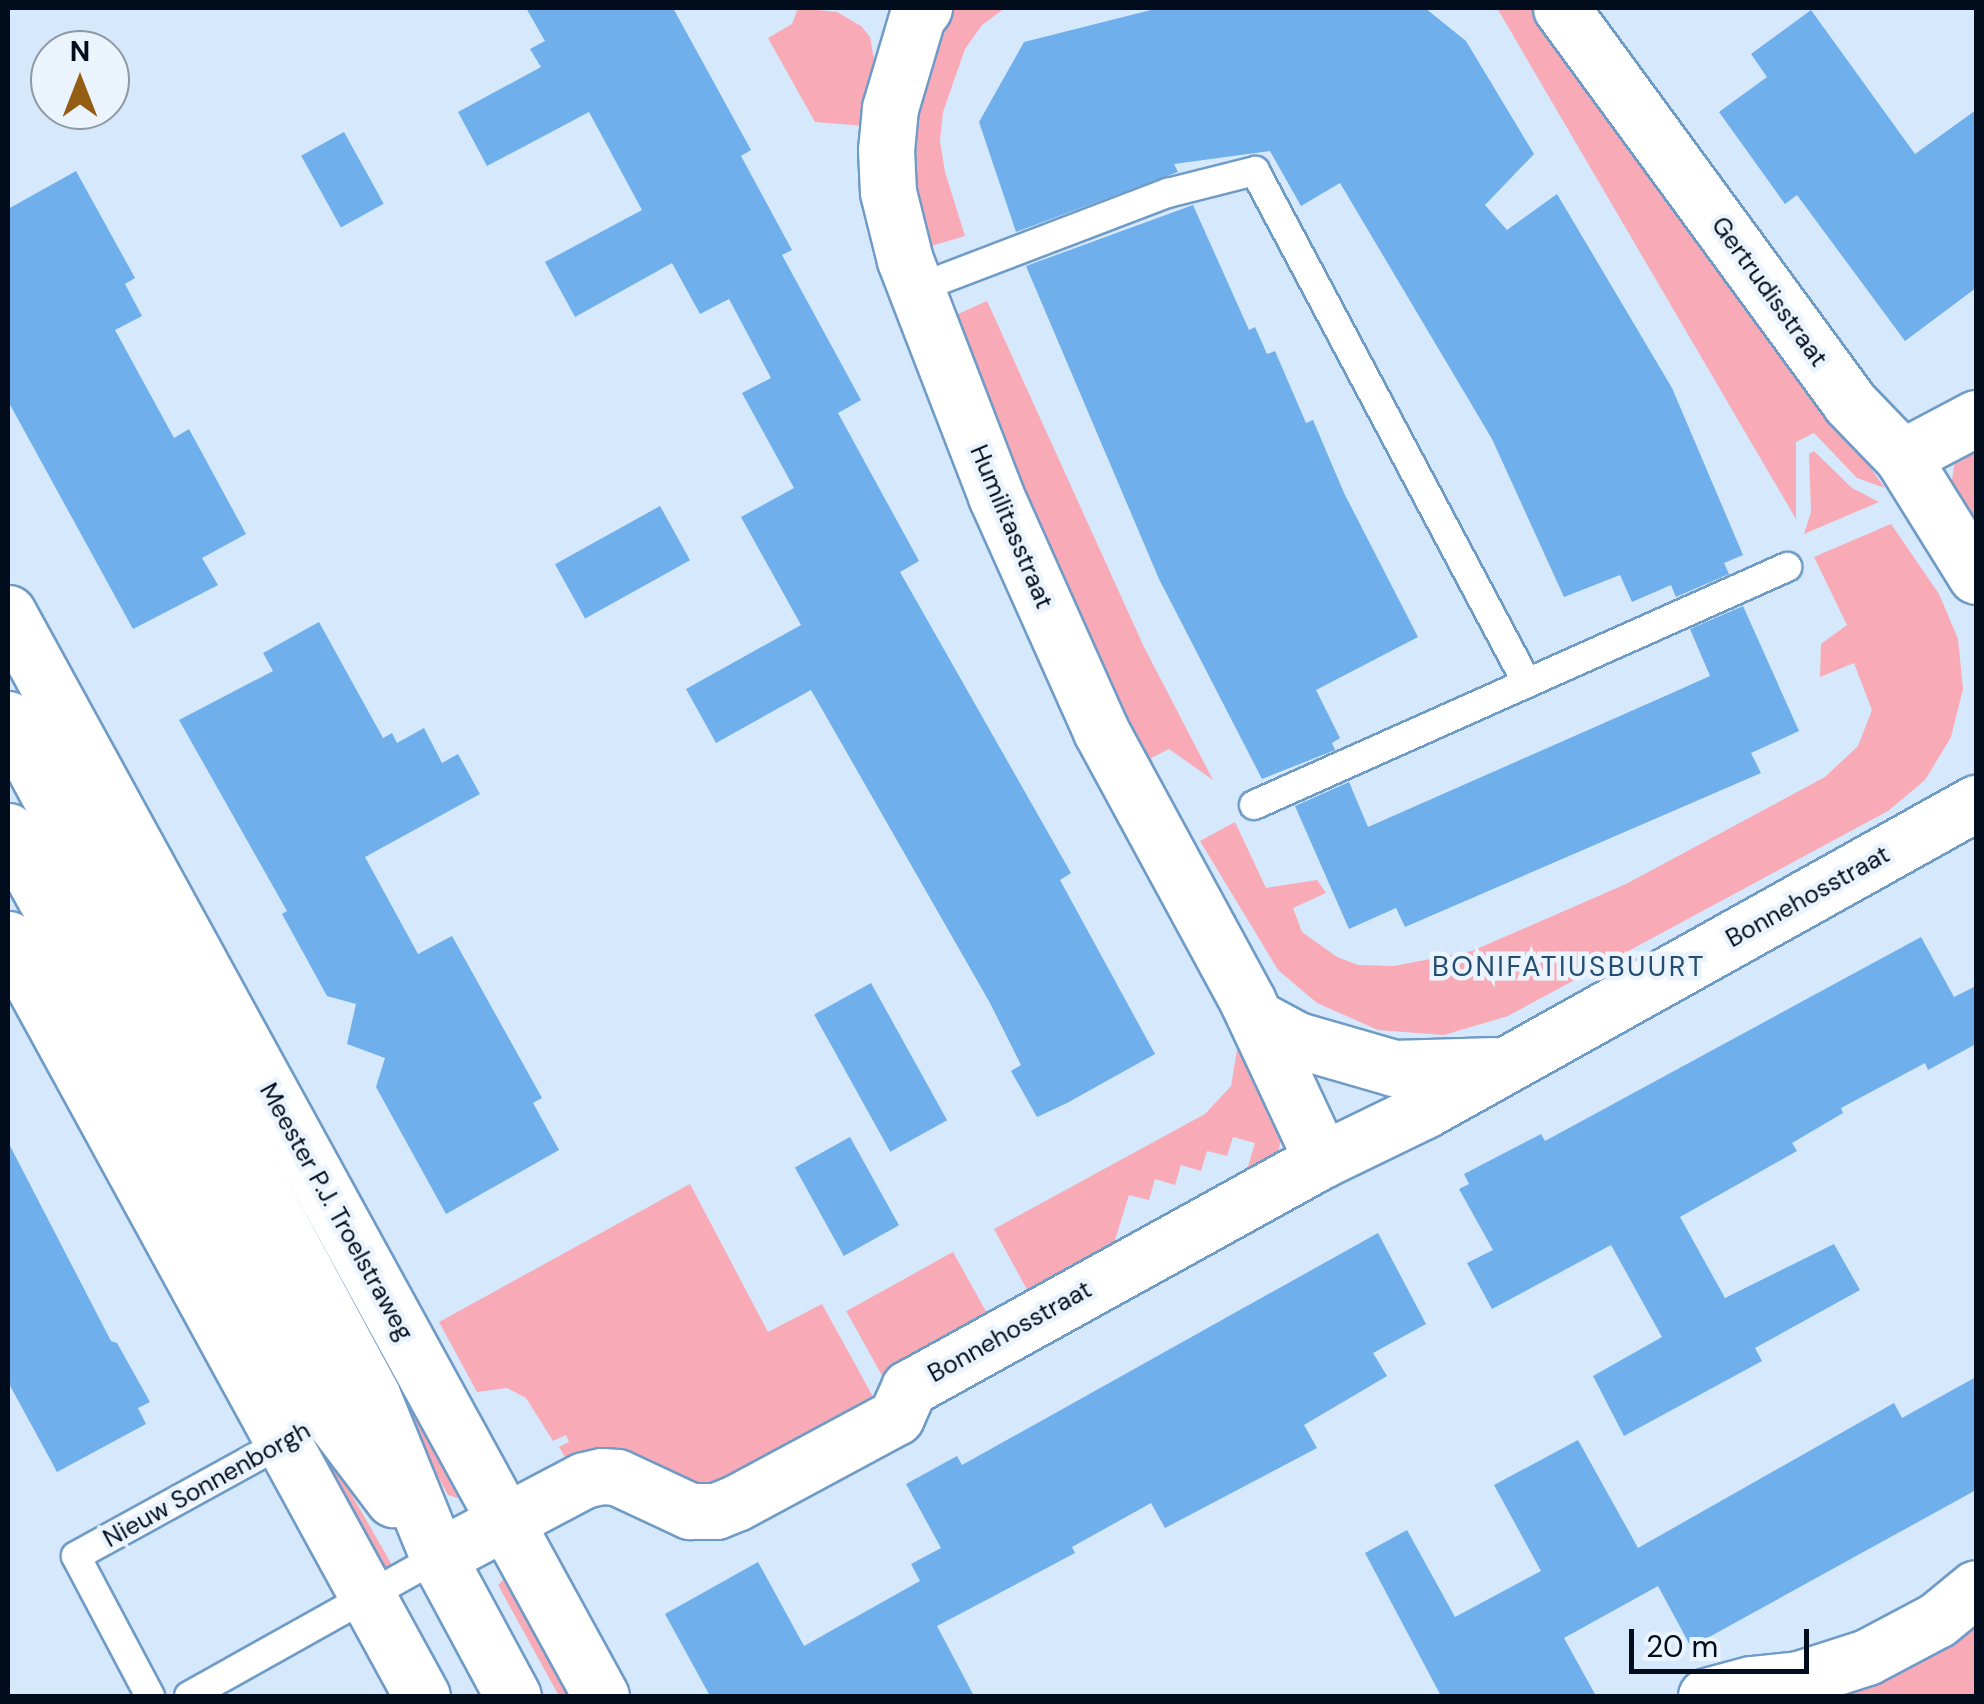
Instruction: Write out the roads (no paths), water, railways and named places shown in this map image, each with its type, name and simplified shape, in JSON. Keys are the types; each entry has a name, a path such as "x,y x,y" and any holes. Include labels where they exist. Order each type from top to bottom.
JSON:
{"street":[{"name":"Gertrudisstraat","path":"1560,8 1849,402 1902,458 1976,576"},
{"name":"Humilitasstraat","path":"910,11 890,108 886,150 888,192 916,289 996,496 1101,732 1256,1018"},
{"path":"1902,458 1976,418"},
{"name":"Meester P.J. Troelstraweg","path":"8,614 28,741 352,1406"},
{"name":"Meester P.J. Troelstraweg","path":"28,741 504,1520 601,1696"},
{"name":"Bonnehosstraat","path":"438,1558 504,1520 584,1480 602,1476 616,1477 690,1511 716,1511 736,1503 896,1417 909,1388 1322,1160 1425,1110 1976,802"},
{"name":"Meester P.J. Troelstraweg","path":"8,831 352,1406 513,1696"},
{"path":"8,940 422,1696"},
{"path":"1256,1018 1298,1040 1394,1068 1502,1065"},
{"path":"1256,1018 1322,1160"},
{"path":"1706,1696 1750,1684 1799,1679 1867,1657 1937,1620 1976,1588"}],"lane":[{"path":"916,289 1168,194 1255,172 1527,683"},
{"path":"1254,805 1787,567"},
{"name":"Nieuw Sonnenborgh","path":"150,1696 76,1556 352,1406"},
{"path":"189,1696 438,1558"}],"district":[{"name":"BONIFATIUSBUURT","path":"1569,967"}]}
